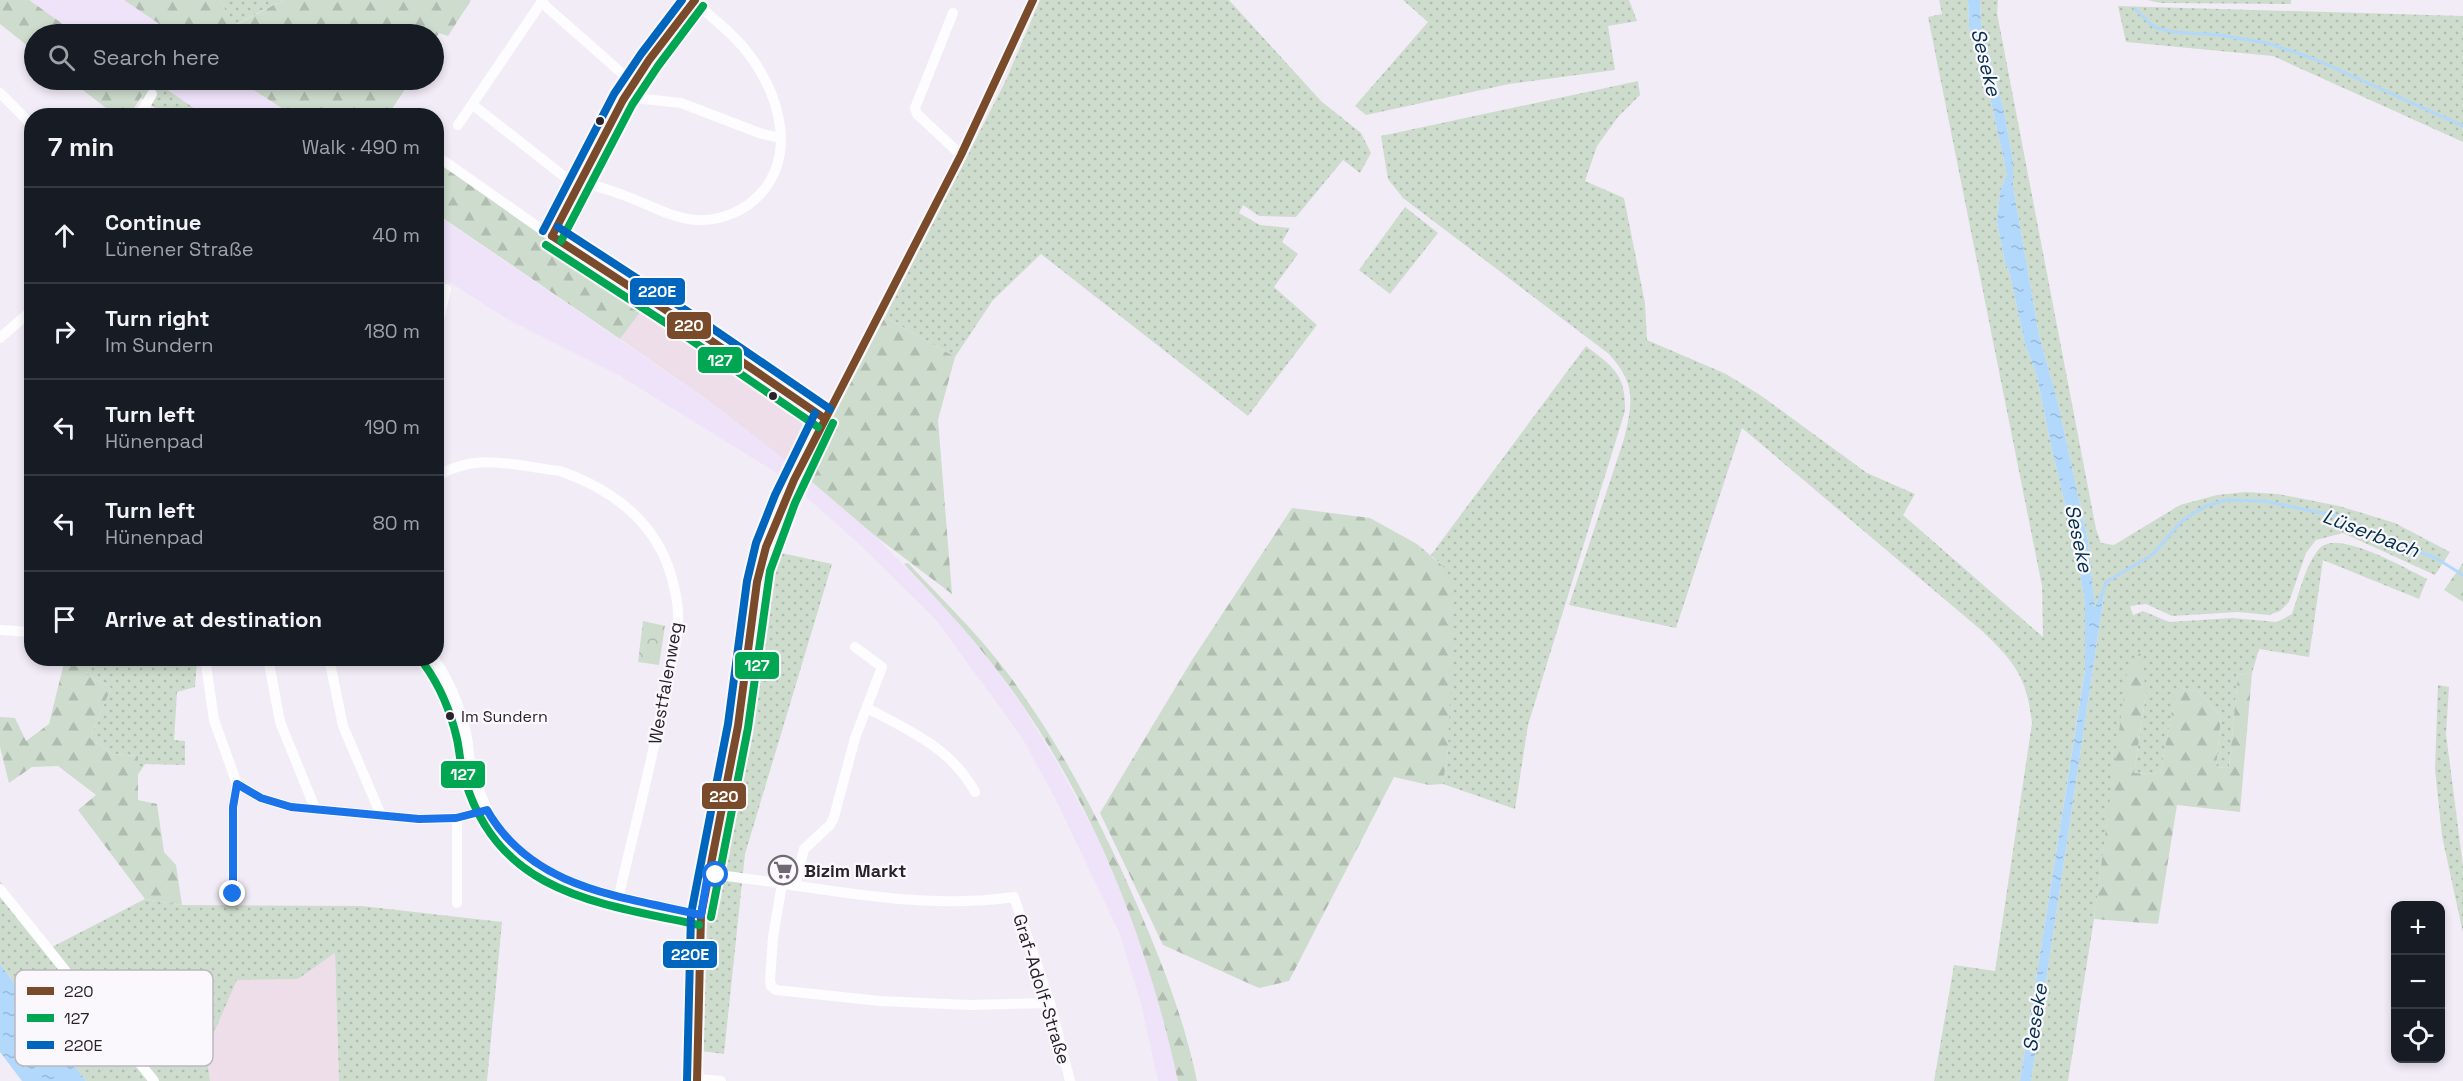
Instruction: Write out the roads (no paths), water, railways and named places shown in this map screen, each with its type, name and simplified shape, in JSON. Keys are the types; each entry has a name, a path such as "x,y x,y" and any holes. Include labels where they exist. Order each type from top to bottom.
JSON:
{"main road":[{"path":"697,1080 701,915 738,726 760,568 785,499 824,418 998,81 1033,0"}],"street":[{"path":"458,125 542,1 633,83"},
{"path":"473,105 566,178 578,183 593,185 683,218 717,218 746,207 756,200 769,184 776,168 781,125 775,105 758,69 729,32 694,1 633,83 578,183 552,236"},
{"path":"953,13 915,108 917,114 961,155"},
{"path":"0,93 24,117"},
{"path":"144,108 152,94"},
{"path":"625,97 681,103 762,134 781,138"},
{"path":"444,161 578,255 678,318 824,418"},
{"path":"444,299 446,290"},
{"path":"0,338 24,319"},
{"name":"Westfalenweg","path":"444,473 458,466 489,460 560,471 571,475 608,493 630,508 646,526 667,562 675,590 678,617 676,638 654,749 619,895"},
{"path":"0,630 24,632"},
{"path":"708,874 795,886 804,849 830,825 834,816 855,738 882,667 855,647"},
{"path":"206,666 214,720 237,784 233,807 233,894"},
{"path":"270,666 280,722 315,808"},
{"path":"331,666 343,726 381,815"},
{"path":"439,666 453,696 467,735 470,764 487,810 510,843 536,865 566,880 701,915"},
{"path":"867,708 912,732 949,757 965,773 975,792"},
{"path":"237,784 261,798 291,807 419,819 456,818 487,810"},
{"path":"456,818 457,903"},
{"path":"782,884 773,937 770,980 771,986 776,990 892,1002 970,1005 1050,1003"},
{"name":"Graf-Adolf-Straße","path":"795,886 852,895 933,902 977,902 1014,897 1050,1003 1070,1081"},
{"path":"0,890 65,970"},
{"path":"142,1066 154,1081"},
{"path":"697,1080 721,1081"}],"water":[{"name":"Seseke","path":"1968,0 1980,0 1981,24 2004,111 2013,160 2013,186 2039,335 2058,403 2088,541 2095,608 2100,594 2104,595 2031,1081 2020,1081 2085,670 2085,604 2077,552 2051,446 2037,376 2025,344 1997,222 2000,192 2007,174 1982,61 1969,26"},
{"path":"0,964 15,984 15,1066 75,1066 86,1081 22,1081 0,1052"}],"waterway":[{"path":"2135,9 2154,27 2173,32 2219,35 2267,43 2312,58 2463,126"},
{"name":"Lüserbach","path":"2102,596 2106,582 2152,555 2183,520 2204,507 2226,500 2263,501 2337,516 2390,542 2434,557 2463,575"}],"place":[{"name":"Im Sundern","path":"450,716"},
{"name":"Bizim Markt","path":"783,870"}]}
